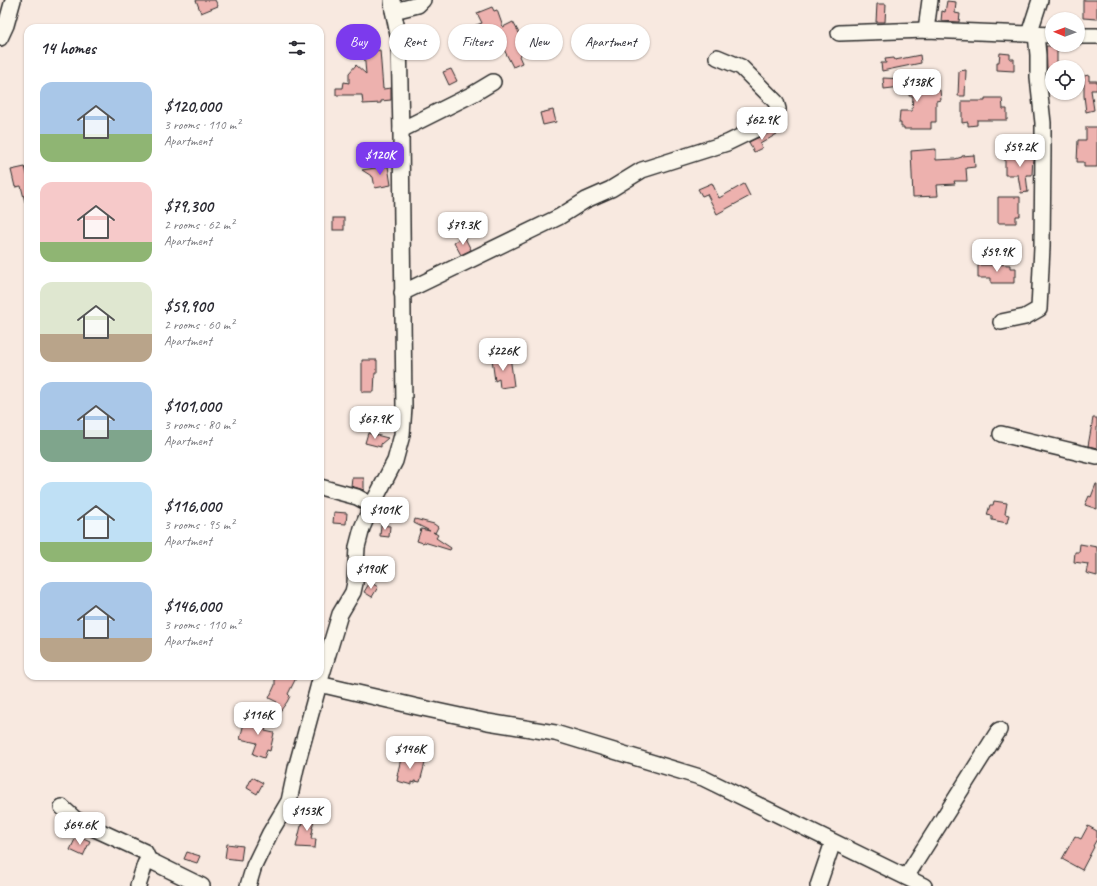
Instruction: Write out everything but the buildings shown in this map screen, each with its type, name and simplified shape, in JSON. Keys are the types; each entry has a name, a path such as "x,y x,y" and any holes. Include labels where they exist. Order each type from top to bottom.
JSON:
{"street":[{"path":"0,38 6,26 13,0"},
{"path":"392,5 402,9 418,5 423,0"},
{"path":"926,30 930,0"},
{"path":"1001,322 1025,316 1039,309 1042,248 1043,123 1032,34 1040,0"},
{"path":"324,667 340,614 353,592 358,540 362,528 372,505 396,461 402,435 404,407 399,39 392,5"},
{"path":"839,33 926,30 1045,35"},
{"path":"1085,36 1097,36"},
{"path":"402,293 559,217 586,200 611,189 642,170 727,143 766,124 778,109 776,102 741,67 718,57"},
{"path":"401,130 473,94 493,82"},
{"path":"1001,434 1097,457"},
{"path":"324,489 357,497 372,505"},
{"path":"248,886 254,866 270,833 289,801 296,768 320,680"},
{"path":"319,684 488,722 555,733 703,778 924,886"},
{"path":"906,877 1000,730"},
{"path":"62,807 75,819 144,852 150,861 202,886"},
{"path":"818,886 833,842"},
{"path":"138,886 145,864 150,861"}]}
